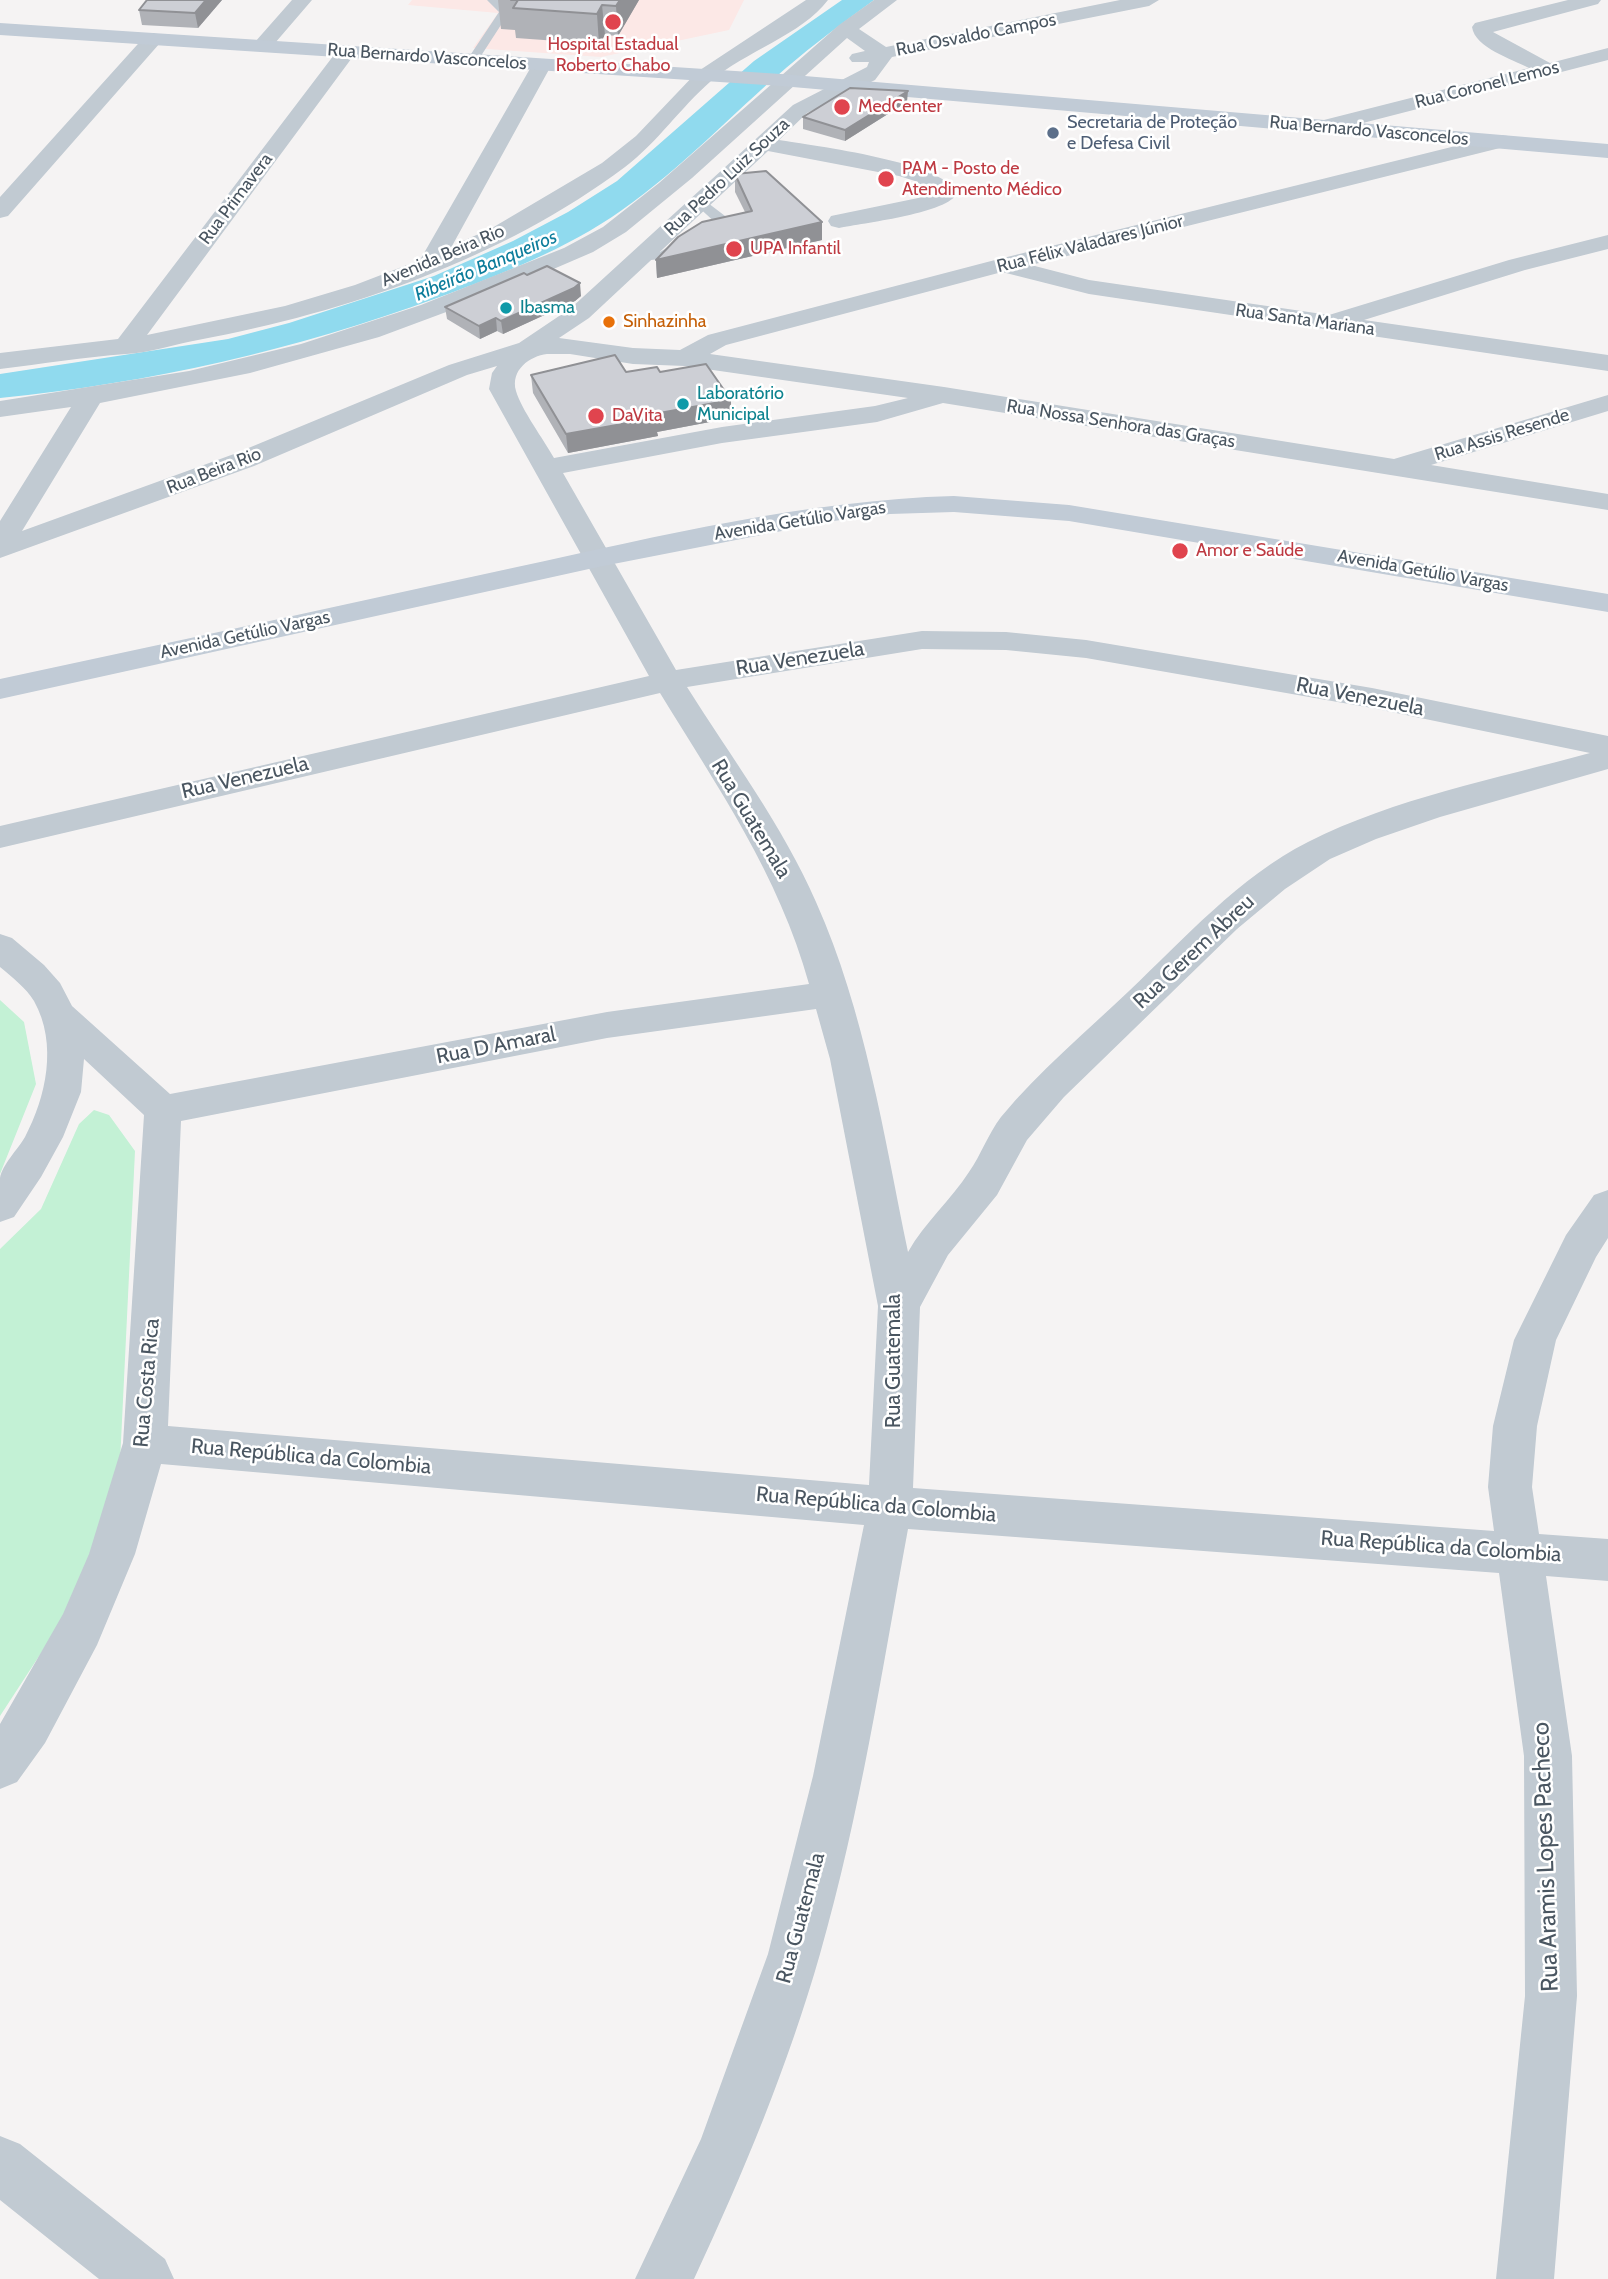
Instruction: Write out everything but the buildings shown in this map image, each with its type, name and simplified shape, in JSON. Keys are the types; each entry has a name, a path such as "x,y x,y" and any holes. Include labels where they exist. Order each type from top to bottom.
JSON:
{"main road":[{"name":"Rua Bernardo Vasconcelos","path":"0,29 715,76 791,76 841,88 1608,151"},
{"name":"Avenida Getúlio Vargas","path":"0,689 598,558 832,513 890,506 954,504 1069,513 1608,603"}],"street":[{"path":"261,46 302,0"},
{"name":"Avenida Beira Rio","path":"0,361 125,347 279,313 351,293 430,264 518,225 591,180 634,149 715,76 818,0"},
{"path":"0,409 89,398 227,373 342,342 466,297 598,240 665,189 846,29 887,0"},
{"name":"Rua Osvaldo Campos","path":"791,76 884,54 1149,0"},
{"path":"1548,70 1489,39 1483,34 1482,27 1591,0"},
{"path":"846,29 884,54"},
{"path":"107,57 125,37"},
{"path":"0,211 153,39"},
{"name":"Rua Primavera","path":"125,347 347,51"},
{"name":"Rua Pedro Luiz Souza","path":"621,277 800,108 875,70 884,54"},
{"name":"Rua Coronel Lemos","path":"1324,127 1608,54"},
{"path":"430,264 542,64"},
{"name":"Rua Félix Valadares Júnior","path":"685,358 717,340 1003,265 1500,141"},
{"path":"762,143 903,170 922,176 945,190 945,195 930,202 839,221"},
{"path":"598,240 594,250 601,257 617,262 638,259"},
{"path":"1328,324 1517,265 1608,242"},
{"path":"566,253 597,259 621,277"},
{"name":"Rua Santa Mariana","path":"1003,265 1089,287 1608,363"},
{"name":"Rua Beira Rio","path":"425,386 505,373 551,357 580,313 621,277"},
{"path":"551,357 580,313"},
{"name":"Rua Beira Rio","path":"0,547 244,460 479,362 551,357"},
{"name":"Rua Nossa Senhora das Graças","path":"551,357 685,358 944,395 1608,502"},
{"name":"Rua Guatemala","path":"505,373 502,389 545,468 668,681 776,856 815,942 863,1125 899,1306 890,1507 838,1776 794,1954 725,2150 664,2279"},
{"path":"545,468 722,435 877,414 944,395"},
{"path":"0,547 89,398"},
{"name":"Rua Assis Resende","path":"1396,468 1608,402"},
{"name":"Rua Venezuela","path":"0,836 668,681 922,640 1006,640 1086,649 1373,698 1608,746"},
{"name":"Rua Gerem Abreu","path":"899,1306 934,1243 983,1184 1013,1130 1051,1087 1225,919 1273,881 1318,851 1364,831 1428,809 1608,758"},
{"path":"0,947 47,992 59,1015 163,1110"},
{"name":"Rua D Amaral","path":"163,1110 607,1025 830,994"},
{"path":"0,1206 43,1137 62,1091 65,1063 59,1015"},
{"name":"Rua Costa Rica","path":"0,1765 28,1726 80,1629 113,1554 145,1443 163,1110"},
{"name":"Rua Aramis Lopes Pacheco","path":"1525,2279 1551,1996 1548,1756 1510,1487 1511,1464 1515,1426 1535,1340 1580,1247 1608,1206"},
{"name":"Rua República da Colombia","path":"145,1443 890,1507 1608,1560"},
{"path":"0,2164 145,2279"}],"lane":[{"path":"473,60 505,11 492,0"},
{"path":"638,259 664,255 698,234 724,228 725,222 699,204 705,199"}],"shaded area":[{"name":"Hospital Estadual Roberto Chabo","path":"412,0 744,0 729,30 601,57 473,48 498,13 408,5"}],"green space":[{"path":"0,1000 24,1022 36,1084 0,1174"},
{"path":"94,1110 109,1115 135,1151 120,1462 73,1604 0,1716 0,1249 41,1209 79,1124"}],"water":[{"name":"Ribeirão Banqueiros","path":"842,0 874,0 786,68 644,194 579,237 532,260 384,317 276,349 112,383 0,398 0,374 228,339 289,323 434,276 513,241 568,212 617,181 754,61"}],"place":[{"name":"Hospital Estadual Roberto Chabo","path":"613,22"},
{"name":"MedCenter","path":"842,107"},
{"name":"Secretaria de Proteção e Defesa Civil","path":"1053,133"},
{"name":"PAM - Posto de Atendimento Médico","path":"886,179"},
{"name":"UPA Infantil","path":"734,249"},
{"name":"Ibasma","path":"506,308"},
{"name":"Sinhazinha","path":"609,322"},
{"name":"Laboratório Municipal","path":"683,404"},
{"name":"DaVita","path":"596,416"},
{"name":"Amor e Saúde","path":"1180,551"}]}
